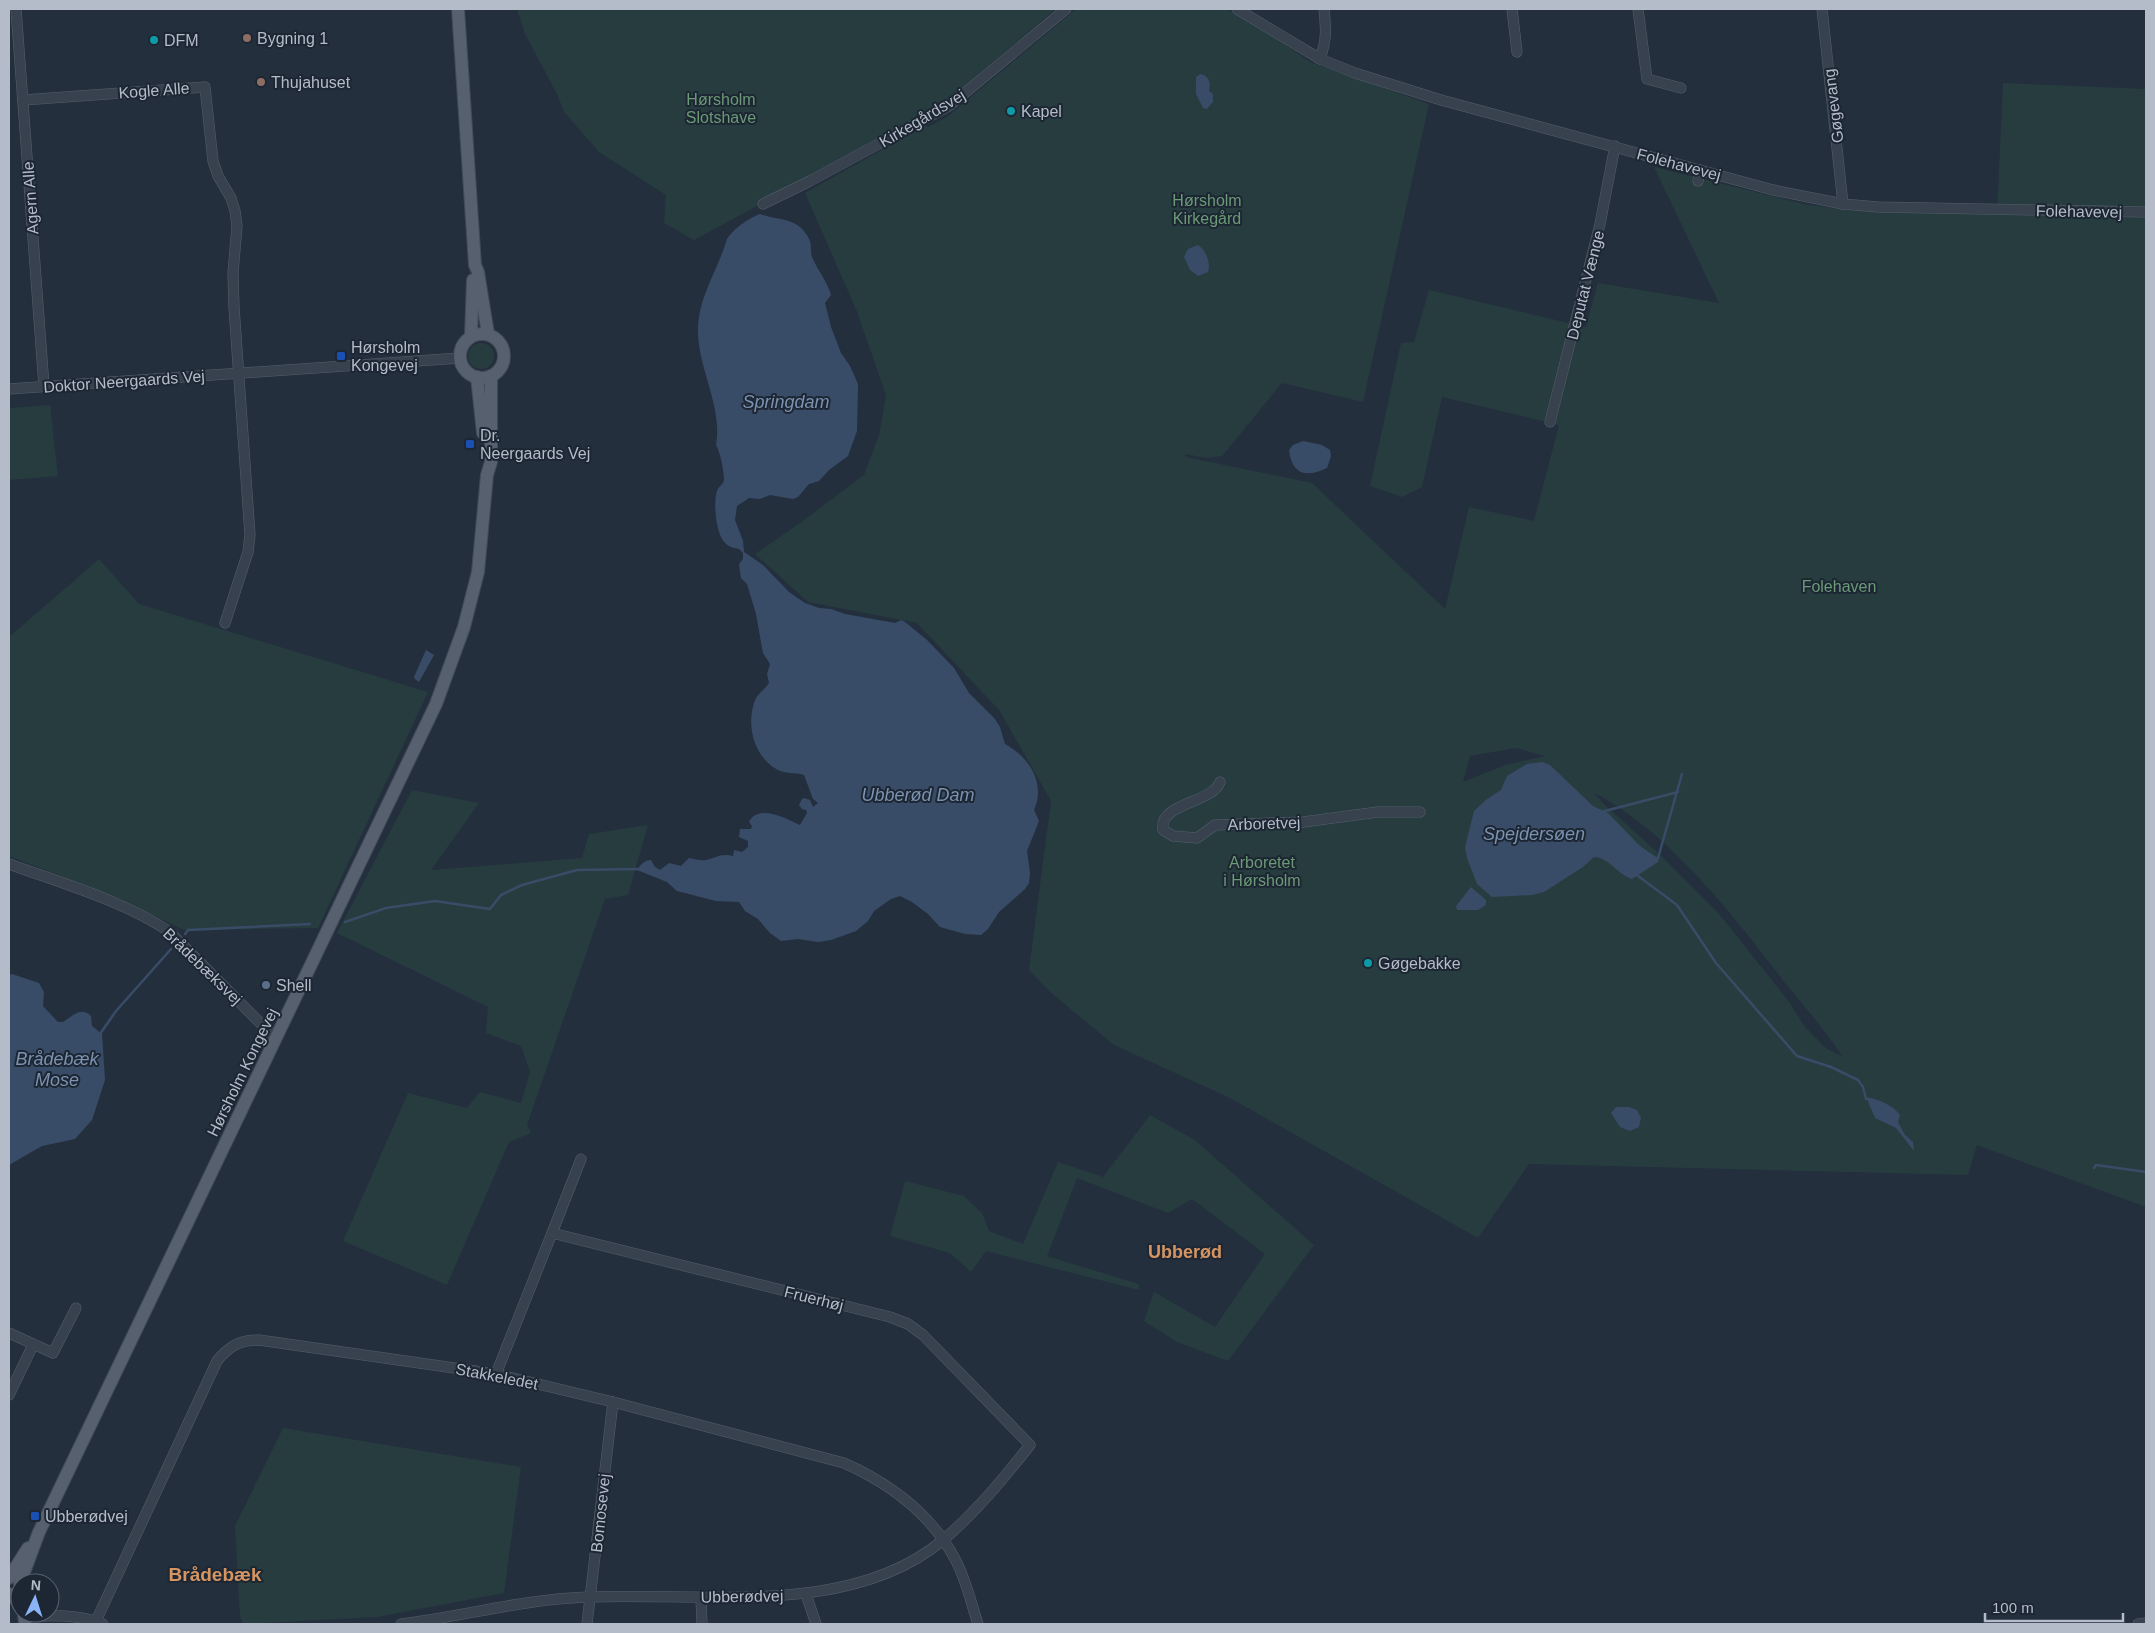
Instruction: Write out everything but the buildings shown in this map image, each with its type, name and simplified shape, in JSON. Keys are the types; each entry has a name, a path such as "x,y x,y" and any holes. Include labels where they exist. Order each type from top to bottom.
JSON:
{"main road":[{"path":"458,9 475,265 473,273 471,336"},
{"path":"475,265 478,272 488,334"},
{"path":"488,334 497,339 502,346 504,354 502,367 491,376 477,378 463,368 460,358 461,350 471,336 488,334"},
{"name":"Hørsholm Kongevej","path":"24,1573 39,1532 436,704 464,627 478,572 487,475 490,462 491,376"},
{"name":"Hørsholm Kongevej","path":"477,378 482,418 483,461 487,475"},
{"name":"Hørsholm Kongevej","path":"9,1578 39,1532"}],"street":[{"name":"Agern Alle","path":"16,9 44,386"},
{"name":"Kirkegårdsvej","path":"763,204 810,182 949,106 986,78 1066,9"},
{"name":"Folehavevej","path":"1237,9 1320,59 1355,73 1441,100 1773,190 1843,204 1878,207 2146,212"},
{"path":"1320,59 1326,43 1327,33 1324,9"},
{"path":"1512,9 1517,52"},
{"path":"1638,9 1646,79 1681,88"},
{"name":"Gøgevang","path":"1822,9 1843,204"},
{"name":"Kogle Alle","path":"23,100 205,87 212,161 218,176 231,198 237,226 233,273 239,372"},
{"name":"Deputat Vænge","path":"1550,422 1600,224 1615,146"},
{"path":"1698,181 1700,170"},
{"name":"Doktor Neergaards Vej","path":"9,389 460,358"},
{"path":"225,623 248,552 250,535 239,372"},
{"name":"Arboretvej","path":"1220,782 1218,788 1205,797 1186,803 1165,818 1162,825 1166,833 1173,836 1198,838 1215,825 1303,822 1378,812 1420,812"},
{"name":"Brådebæksvej","path":"9,864 135,911 156,922 170,932 276,1039"},
{"path":"496,1374 581,1159"},
{"name":"Fruerhøj","path":"552,1233 890,1317 908,1324 923,1335 1030,1445"},
{"path":"9,1333 53,1353 76,1308"},
{"name":"Stakkeledet","path":"99,1623 217,1361 226,1350 239,1342 259,1340 496,1374 613,1402 844,1463 869,1474 893,1490 920,1512 943,1540 955,1559 978,1624"},
{"path":"9,1395 33,1345"},
{"name":"Bomosevej","path":"587,1624 613,1402"},
{"name":"Ubberødvej","path":"401,1624 537,1601 591,1597 806,1594 874,1579 896,1570 943,1540 1000,1483 1030,1445"},
{"path":"806,1594 816,1624"},
{"path":"701,1596 702,1624"},
{"path":"60,1616 99,1623"},
{"path":"2138,1624 2146,1623"}],"green space":[{"name":"Hørsholm Slotshave","path":"517,9 1056,9 937,109 694,240 664,223 666,195 599,152 564,112 557,94 525,34"},
{"path":"1076,9 1226,9 1270,34 1310,62 1429,104 1363,402 1282,383 1222,456 1206,458 1185,454 1186,457 1312,483 1445,609 1469,507 1534,521 1559,425 1442,397 1422,487 1402,497 1370,486 1401,343 1414,342 1429,290 1586,327 1598,283 1719,303 1654,167 1808,205 1872,212 1997,214 2003,83 2146,89 2146,1207 1977,1145 1968,1175 1529,1164 1478,1238 1230,1098 1114,1045 1049,991 1029,970 1051,801 999,710 917,623 808,602 755,554 864,475 879,435 886,395 856,309 805,193 926,125 928,127 947,117","holes":["1516,748 1545,756 1505,765 1463,782 1470,756","1594,793 1622,809 1648,830 1699,878 1745,932 1842,1056 1827,1049 1804,1026 1790,1003 1720,915"]},
{"path":"481,343 490,347 494,356 490,365 481,369 472,365 468,356 472,347"},
{"path":"50,405 58,476 9,480 9,408"},
{"path":"99,559 139,604 428,692 318,928 184,930 118,898 9,856 9,637"},
{"path":"412,790 479,803 431,870 582,858 589,834 648,825 628,895 605,899 527,1125 531,1133 509,1142 447,1285 343,1241 408,1093 467,1108 480,1092 521,1103 530,1072 521,1046 486,1033 488,1007 337,933"},
{"path":"1150,1115 1195,1140 1314,1245 1228,1361 1177,1342 1144,1321 1154,1292 1215,1327 1265,1254 1192,1199 1168,1213 1077,1178 1047,1256 1139,1284 1139,1290 986,1251 971,1272 950,1253 890,1236 905,1181 964,1196 982,1213 989,1231 1023,1244 1058,1162 1103,1177"},
{"path":"283,1428 521,1467 504,1593 377,1617 243,1624 240,1616 235,1526"}],"water":[{"path":"1200,74 1207,78 1210,85 1209,91 1213,94 1213,102 1207,109 1203,108 1196,94 1196,77"},
{"name":"Ubberød Dam","path":"760,214 794,223 805,232 810,241 812,257 831,295 825,303 831,327 841,353 850,366 858,384 857,431 848,456 829,470 819,481 809,484 798,497 793,499 770,495 760,499 749,498 737,506 735,520 743,541 744,552 763,565 789,592 805,603 845,614 895,623 901,620 905,622 927,640 954,668 969,693 995,719 1000,727 1005,744 1014,749 1028,763 1033,772 1038,790 1034,810 1039,821 1027,851 1030,873 1029,883 1025,889 999,912 988,929 981,935 965,934 940,927 928,914 900,896 891,899 874,911 868,921 856,931 831,940 818,942 798,939 781,941 770,933 758,919 745,911 739,902 716,901 677,891 667,882 637,870 643,863 649,860 660,870 669,863 681,866 689,858 704,860 721,855 733,856 734,850 742,852 748,847 748,841 739,837 740,829 751,829 752,826 749,822 753,816 766,813 773,814 800,825 807,813 799,805 802,799 810,800 813,807 818,803 813,799 804,775 787,773 769,764 762,757 754,738 751,718 753,707 756,698 769,683 767,674 770,664 763,653 756,614 747,584 741,578 739,564 743,559 743,553 739,549 725,543 719,533 715,503 718,489 724,478 716,445 717,431 714,403 699,347 699,320 704,296 727,239 742,224"},
{"path":"1198,245 1205,253 1209,265 1208,272 1198,276 1190,270 1184,257 1188,249"},
{"path":"1303,441 1322,445 1330,450 1331,456 1327,468 1307,473 1301,472 1293,465 1289,450 1293,445"},
{"path":"426,650 434,655 419,682 414,677"},
{"name":"Spejdersøen","path":"1542,762 1550,765 1593,806 1608,813 1640,846 1659,859 1658,862 1632,879 1604,860 1594,857 1583,867 1544,892 1532,895 1492,897 1477,884 1467,858 1465,847 1474,811 1501,790 1507,776 1527,764"},
{"path":"1471,887 1486,900 1486,905 1478,910 1457,910 1456,906"},
{"name":"Brådebæk Mose","path":"12,974 39,983 44,992 43,1006 58,1022 63,1022 80,1012 91,1016 92,1026 102,1034 105,1080 92,1120 75,1139 42,1146 9,1165 9,975"},
{"path":"1866,1097 1885,1103 1897,1111 1900,1115 1898,1122 1905,1135 1913,1142 1914,1151 1896,1128 1875,1118"},
{"path":"1616,1107 1629,1107 1637,1110 1641,1118 1639,1127 1630,1131 1620,1127 1611,1113"}],"waterway":[{"path":"1658,858 1682,774"},
{"path":"1601,812 1678,792"},
{"path":"345,922 386,908 435,901 490,909 501,895 522,885 577,870 638,869"},
{"path":"1638,876 1677,905 1716,963 1797,1056 1831,1067 1858,1080 1863,1087 1866,1099"},
{"path":"185,934 188,930 310,924"},
{"path":"100,1034 116,1011 171,949"},
{"path":"2094,1168 2096,1165 2146,1172"}],"place":[{"name":"Bygning 1","path":"247,38"},
{"name":"DFM","path":"154,40"},
{"name":"Thujahuset","path":"261,82"},
{"name":"Kapel","path":"1011,111"},
{"name":"Hørsholm Kongevej","path":"341,356"},
{"name":"Dr. Neergaards Vej","path":"470,444"},
{"name":"Gøgebakke","path":"1368,963"},
{"name":"Shell","path":"266,985"},
{"name":"Ubberødvej","path":"35,1516"}],"district":[{"name":"Ubberød","path":"1185,1252"},
{"name":"Brådebæk","path":"215,1574"}],"park label":[{"name":"Hørsholm Kirkegård","path":"1207,209"},
{"name":"Folehaven","path":"1839,586"},
{"name":"Arboretet i Hørsholm","path":"1262,871"}],"water label":[{"name":"Springdam","path":"786,402"}]}
